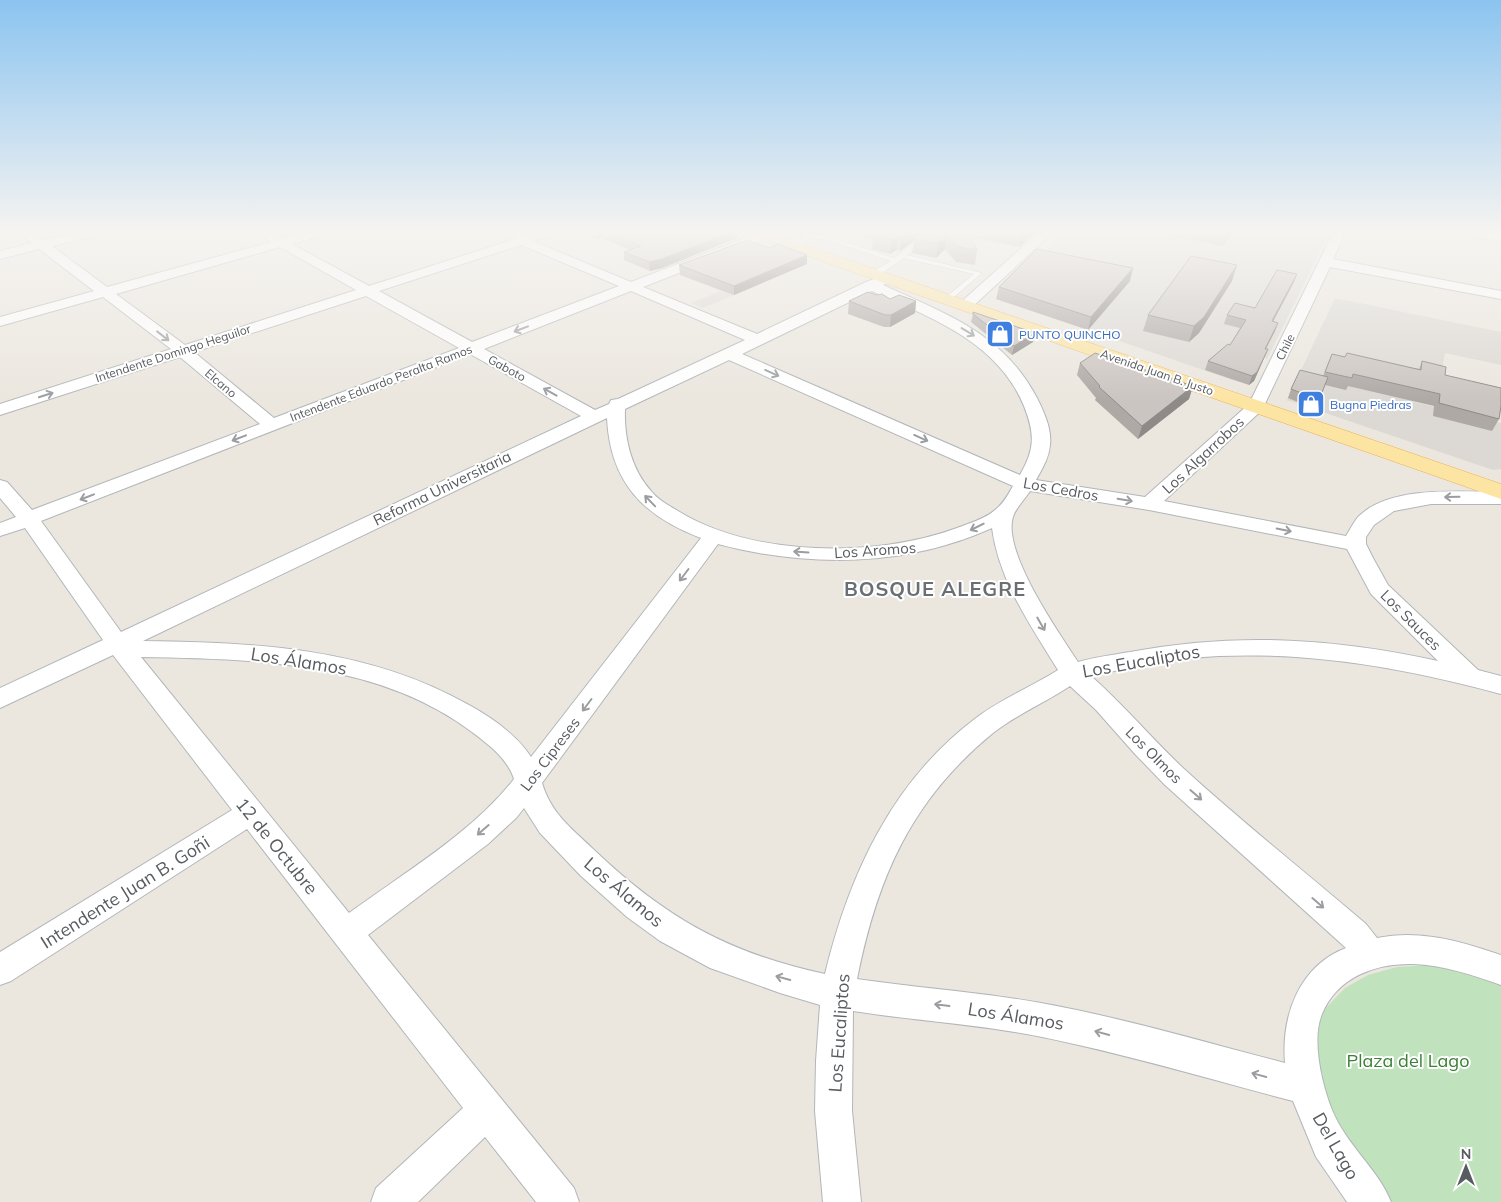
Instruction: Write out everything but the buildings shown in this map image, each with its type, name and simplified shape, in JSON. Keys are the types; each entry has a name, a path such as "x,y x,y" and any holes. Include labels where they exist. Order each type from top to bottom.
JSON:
{"main road":[{"name":"Avenida Juan B. Justo","path":"910,289 956,303 1501,492"}],"street":[{"name":"Elcano","path":"102,289 182,350 272,425"},
{"path":"0,322 116,289"},
{"name":"Intendente Domingo Heguilor","path":"0,410 369,289"},
{"name":"Intendente Eduardo Peralta Ramos","path":"0,530 624,289"},
{"path":"639,289 756,339"},
{"name":"Reforma Universitaria","path":"0,699 119,646 856,289"},
{"path":"894,289 982,341 1024,389 1039,422 1043,439 1041,456 1003,514"},
{"path":"956,303 974,289"},
{"name":"Chile","path":"1256,406 1313,289"},
{"path":"1465,289 1501,296"},
{"name":"Gaboto","path":"366,290 593,416"},
{"name":"Los Cedros","path":"727,353 1024,484 1149,504 1356,544"},
{"name":"Los Aromos","path":"617,404 615,420 618,444 636,485 654,506 682,523 713,536 750,545 787,550 840,554 891,552 930,545 1003,514"},
{"name":"Los Algarrobos","path":"1149,504 1256,406"},
{"name":"12 de Octubre","path":"0,486 28,520 119,646 560,1202"},
{"path":"1356,544 1356,537 1366,522 1388,506 1431,498 1501,498"},
{"name":"Los Olmos","path":"1003,514 1002,527 1005,548 1015,573 1027,600 1072,673 1105,703 1144,747 1176,777 1355,934 1369,954"},
{"name":"Los Cipreses","path":"346,933 478,835 507,809 713,536"},
{"name":"Los Sauces","path":"1356,544 1369,573 1379,589 1469,676"},
{"name":"Los Álamos","path":"119,646 232,651 290,656 379,676 416,688 451,705 484,727 507,747 522,764 537,807 558,834 606,882 655,922 709,952 772,974 838,993 1000,1012 1068,1024 1307,1087"},
{"name":"Los Eucaliptos","path":"842,1202 834,1129 834,1054 838,993 851,933 866,884 883,845 929,777 959,747 986,724 1072,673 1142,657 1201,648 1262,646 1328,650 1396,660 1501,685"},
{"name":"Intendente Juan B. Goñi","path":"0,970 250,813"},
{"name":"Del Lago","path":"1372,1202 1346,1170 1319,1124 1307,1087 1301,1053 1302,1025 1311,1000 1334,971 1369,954 1412,949 1461,956 1501,970"},
{"path":"390,1202 487,1110"}],"lane":[{"path":"956,303 967,289"}],"shaded area":[{"path":"716,289 749,289 703,308 691,303 721,291"},
{"path":"1074,289 1301,289 1267,359 1264,358 1254,381 1247,383 1235,381 1088,330 1115,298"},
{"name":"Bugna Piedras","path":"1335,298 1501,332 1501,365 1445,353 1440,378 1410,401 1501,423 1501,469 1493,470 1287,400"}],"green space":[{"name":"Plaza del Lago","path":"1432,965 1470,973 1501,984 1501,1202 1386,1202 1318,1089 1314,1033 1326,1008 1345,988 1368,975 1397,967"}],"place":[{"name":"PUNTO QUINCHO","path":"1000,334"},
{"name":"Bugna Piedras","path":"1311,404"}],"district":[{"name":"BOSQUE ALEGRE","path":"935,588"}]}
